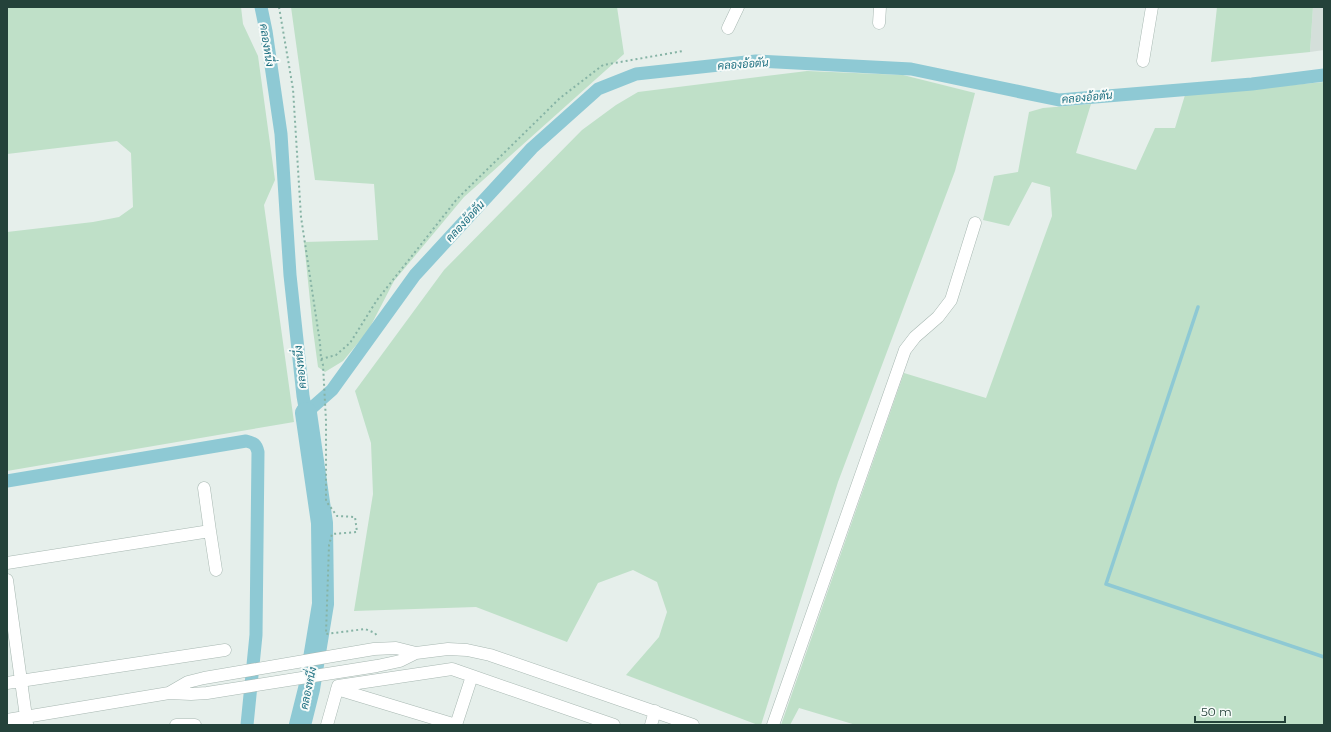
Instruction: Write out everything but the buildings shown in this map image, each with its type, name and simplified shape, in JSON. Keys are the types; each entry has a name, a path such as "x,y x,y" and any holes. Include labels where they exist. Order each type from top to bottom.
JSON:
{"street":[{"path":"728,28 738,7"},
{"path":"879,23 880,7"},
{"path":"1143,61 1152,7"},
{"path":"773,725 905,350 915,337 938,317 951,300 976,223"},
{"path":"204,488 216,570"},
{"path":"7,563 210,531"},
{"path":"7,580 26,721"},
{"path":"169,693 188,682 204,678 379,649 396,648 416,653"},
{"path":"7,720 26,721 169,693 208,693 377,666 400,661 416,653 448,649 468,650 490,655 693,725"},
{"path":"7,683 225,650"},
{"path":"327,725 338,686 452,669 614,725"},
{"path":"337,689 456,725 472,676"},
{"path":"651,725 655,711"},
{"path":"172,725 196,725"}],"path":[{"path":"279,7 293,89 301,217 323,365 326,421 326,501 337,516 355,517 357,532 332,534 329,545 326,634 365,629 375,633 379,649"},
{"path":"321,359 336,355 350,344 377,300 457,199 560,98 603,65 682,51"}],"shaded area":[{"path":"1313,7 1324,7 1324,50 1310,52"}],"green space":[{"path":"7,7 241,7 243,24 258,56 275,180 264,205 294,422 7,471 7,232 93,222 119,217 133,207 131,153 117,141 7,154"},
{"path":"291,7 617,7 624,54 464,197 394,281 368,331 343,361 325,372 318,367 304,242 378,240 374,184 315,180"},
{"path":"1217,7 1313,7 1310,52 1211,62"},
{"path":"807,71 903,75 975,93 955,171 838,482 761,725 626,675 659,637 667,612 657,582 633,570 598,583 567,642 476,607 354,611 373,494 371,443 355,391 444,270 582,130 616,105 638,92"},
{"path":"1324,82 1324,725 856,725 799,708 790,725 781,725 904,373 986,398 1052,216 1050,187 1032,182 1009,226 983,220 994,176 1018,172 1029,112 1043,108 1091,104 1076,153 1136,170 1155,128 1175,128 1185,95"}],"waterway":[{"name":"คลองหนึ่ง","path":"261,7 266,31 281,134 290,275 306,413"},
{"name":"คลองอ้อตัน","path":"306,413 332,390 415,275 532,148 598,89 636,74 756,61 911,69 1059,100 1252,84 1324,75"},
{"path":"1198,307 1106,584 1324,657"},
{"name":"คลองหนึ่ง","path":"300,725 309,689 323,604 322,523 306,413"},
{"path":"7,481 246,441 254,444 258,452 256,635 247,725"}]}
